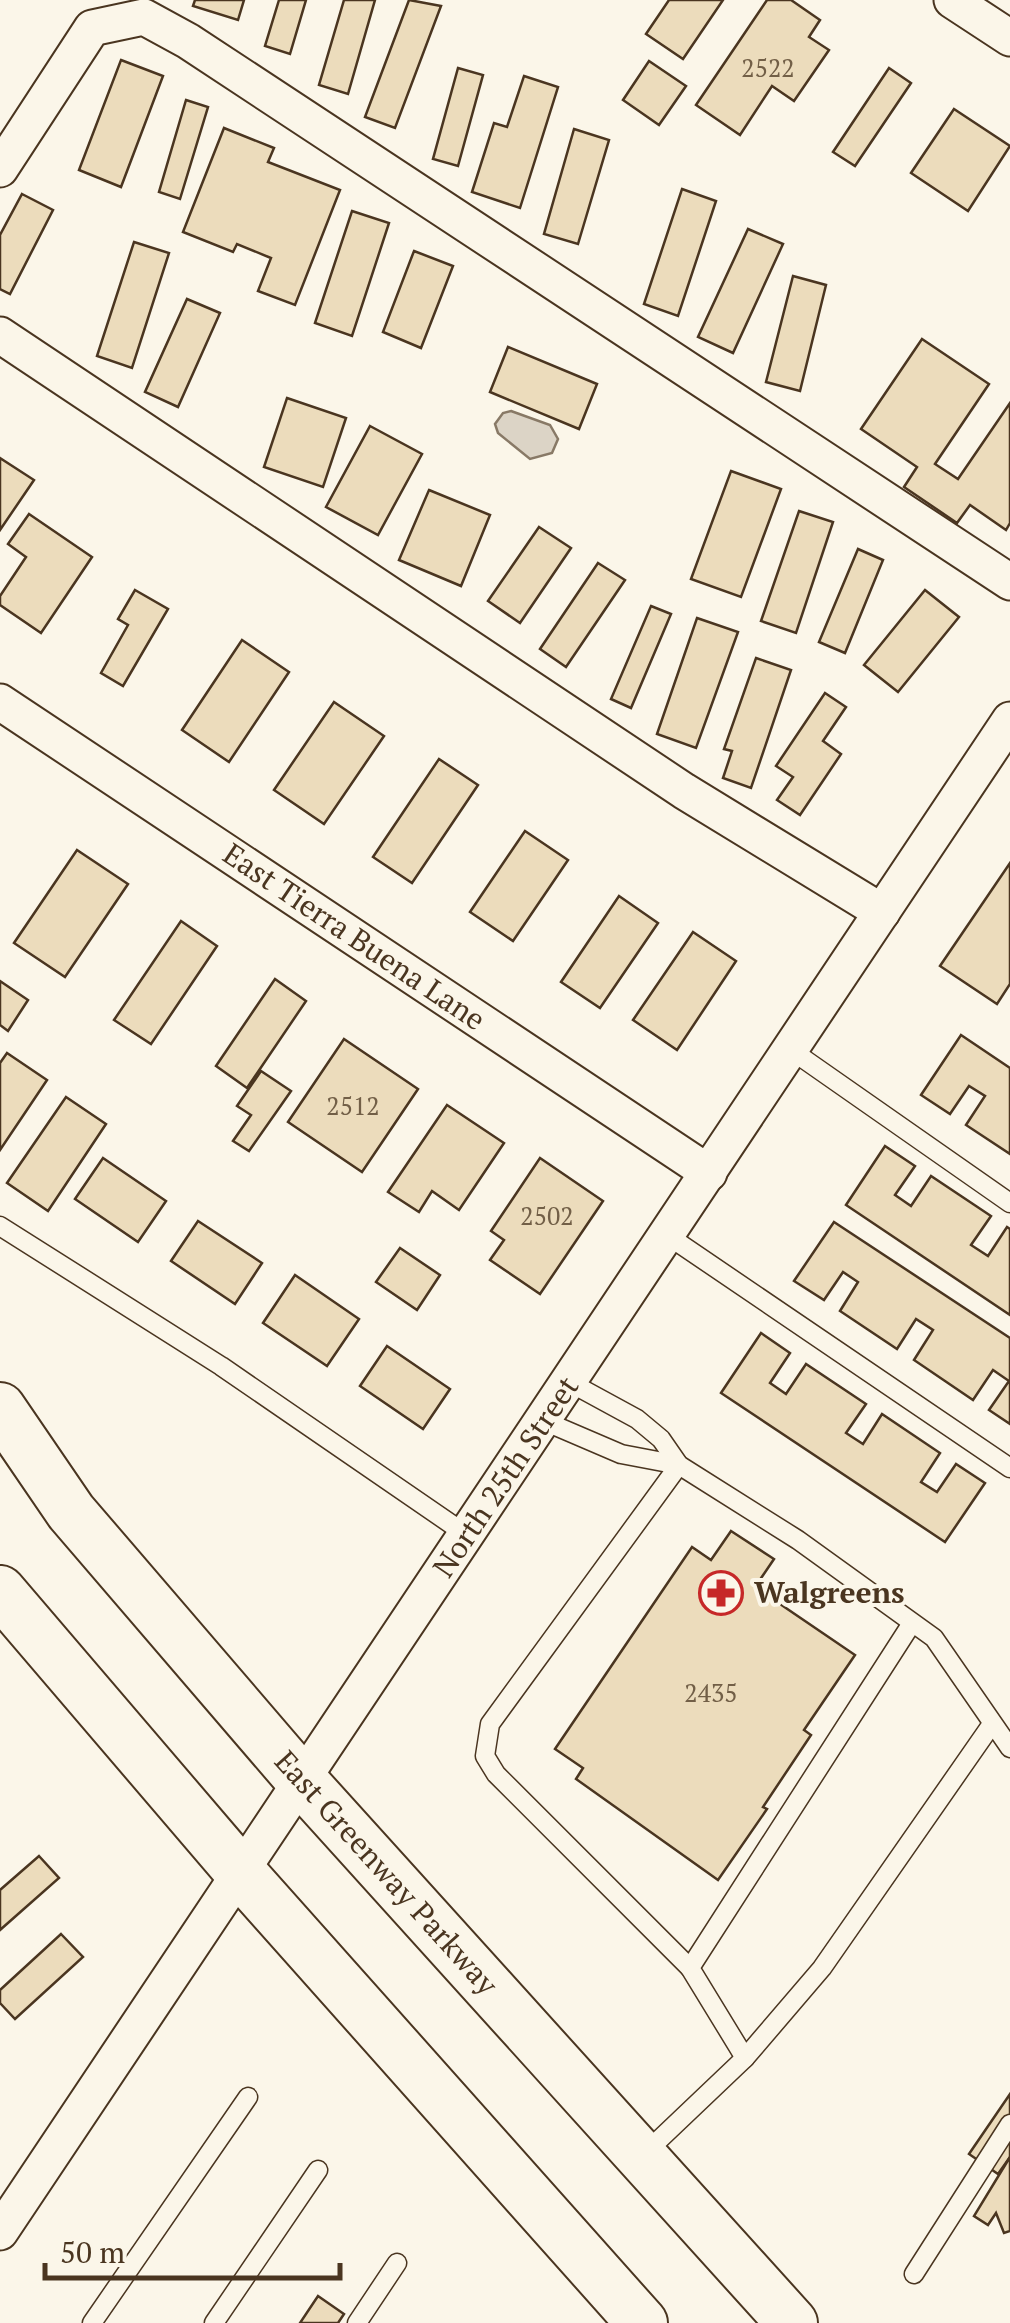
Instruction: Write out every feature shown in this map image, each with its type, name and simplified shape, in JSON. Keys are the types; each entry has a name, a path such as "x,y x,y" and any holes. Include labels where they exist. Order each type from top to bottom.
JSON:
{"main road":[{"name":"East Greenway Parkway","path":"0,1408 71,1512 302,1781 792,2323"},
{"path":"0,1591 242,1874 642,2323"}],"street":[{"path":"952,0 1010,38"},
{"path":"0,169 92,28 144,16 188,40 1010,582"},
{"path":"0,335 684,791 882,912"},
{"name":"East Tierra Buena Lane","path":"0,702 709,1172"},
{"name":"North 25th Street","path":"0,2232 1010,720"}],"lane":[{"path":"791,1050 1010,1203"},
{"path":"0,1226 221,1366 467,1535"},
{"path":"668,1235 1010,1468"},
{"path":"569,1382 637,1419 661,1440 680,1465 798,1540 934,1638 1010,1748"},
{"path":"544,1421 620,1454 680,1465"},
{"path":"680,1465 490,1724 486,1756 496,1774 690,1968 745,2058"},
{"path":"690,1968 912,1623"},
{"path":"642,2156 745,2058 822,1968 992,1724"},
{"path":"92,2323 248,2096"},
{"path":"914,2274 1010,2124"},
{"path":"214,2323 318,2170"},
{"path":"357,2323 397,2264"}],"shaded area":[{"path":"511,411 550,425 558,439 552,453 530,459 498,433 495,424 503,413"}],"building":[{"path":"195,0 244,0 238,20 193,6"},
{"path":"279,0 306,0 290,54 265,46"},
{"path":"344,0 375,0 348,94 319,85"},
{"path":"409,0 441,6 395,128 365,117"},
{"path":"669,0 723,0 683,59 646,34"},
{"path":"767,0 791,0 820,20 809,37 829,50 794,101 772,86 740,135 696,105"},
{"path":"121,60 163,76 121,187 79,170"},
{"path":"649,61 686,86 659,125 623,100"},
{"path":"458,68 483,75 458,166 433,159"},
{"path":"889,68 911,83 855,166 833,152"},
{"path":"524,76 558,87 520,208 472,192 494,123 507,127"},
{"path":"186,100 208,107 180,199 159,192"},
{"path":"954,109 1010,146 968,211 911,173"},
{"path":"224,128 274,148 268,162 340,190 295,305 258,291 271,258 237,244 233,252 183,232"},
{"path":"574,129 609,140 578,244 544,234"},
{"path":"682,189 716,201 678,316 644,304"},
{"path":"22,194 53,210 10,294 0,289 0,235"},
{"path":"352,211 389,223 352,336 315,323"},
{"path":"748,229 783,244 733,353 698,337"},
{"path":"134,242 169,253 132,368 97,356"},
{"path":"414,251 453,266 421,348 383,332"},
{"path":"793,276 826,285 800,391 766,382"},
{"path":"187,299 220,313 178,407 145,392"},
{"path":"922,339 989,384 935,464 958,479 1010,403 1010,523 1006,530 970,505 957,523 904,487 917,467 861,429"},
{"path":"508,347 597,384 579,429 490,392"},
{"path":"287,398 346,418 323,487 264,467"},
{"path":"370,426 422,454 378,535 326,507"},
{"path":"0,458 34,480 0,530"},
{"path":"731,471 781,489 741,597 691,579"},
{"path":"429,490 490,515 461,586 399,560"},
{"path":"799,511 833,522 796,633 761,621"},
{"path":"29,514 92,557 41,633 0,605 0,596 26,557 8,544"},
{"path":"539,527 571,548 520,623 488,601"},
{"path":"858,549 883,560 845,653 819,642"},
{"path":"598,563 625,580 566,667 540,649"},
{"path":"135,590 168,609 123,686 101,673 128,625 118,619"},
{"path":"925,590 959,617 898,692 864,665"},
{"path":"651,606 671,614 631,708 611,699"},
{"path":"697,618 738,632 696,748 657,734"},
{"path":"242,640 289,672 229,762 182,730"},
{"path":"756,658 791,670 751,788 723,778 732,751 724,749"},
{"path":"825,693 846,707 823,741 841,754 800,815 777,800 793,777 776,766"},
{"path":"334,702 384,736 324,824 274,790"},
{"path":"439,759 478,785 412,883 373,857"},
{"path":"525,831 568,860 513,941 470,912"},
{"path":"77,850 128,884 65,977 14,943"},
{"path":"1010,863 1010,984 997,1004 940,966"},
{"path":"619,896 658,923 600,1008 561,982"},
{"path":"181,921 217,946 151,1044 114,1020"},
{"path":"693,932 736,961 677,1050 633,1020"},
{"path":"275,979 306,1001 247,1088 216,1066"},
{"path":"0,981 28,1000 8,1031 0,1025"},
{"path":"961,1035 1010,1068 1010,1154 966,1125 985,1096 969,1086 950,1114 921,1095"},
{"path":"344,1039 418,1089 362,1172 288,1122"},
{"path":"7,1053 47,1080 0,1150 0,1063"},
{"path":"261,1071 291,1091 249,1151 233,1141 251,1115 237,1106"},
{"path":"66,1097 106,1124 48,1211 7,1183"},
{"path":"447,1105 504,1143 459,1210 432,1191 419,1212 388,1192"},
{"path":"885,1146 915,1166 895,1195 911,1206 931,1176 991,1216 971,1245 988,1256 1007,1227 1010,1229 1010,1315 846,1205"},
{"path":"103,1158 166,1201 138,1242 75,1199"},
{"path":"540,1158 603,1201 540,1294 490,1260 504,1240 491,1231"},
{"path":"198,1221 262,1263 235,1304 171,1261"},
{"path":"834,1222 1010,1338 1010,1424 989,1410 1009,1381 993,1370 973,1400 914,1360 933,1330 916,1319 897,1349 840,1311 858,1282 843,1272 824,1300 794,1281"},
{"path":"400,1248 440,1275 417,1310 376,1282"},
{"path":"295,1275 359,1319 327,1366 263,1323"},
{"path":"761,1333 790,1353 770,1383 786,1394 806,1364 866,1404 846,1433 863,1444 882,1414 940,1453 921,1482 937,1492 956,1464 985,1483 945,1542 721,1393"},
{"path":"387,1346 450,1389 423,1429 360,1386"},
{"name":"Walgreens","path":"731,1531 774,1559 755,1587 855,1655 804,1730 811,1735 763,1807 767,1809 718,1880 576,1779 583,1768 555,1749 692,1547 711,1560"},
{"path":"39,1856 59,1878 0,1930 0,1890"},
{"path":"61,1934 83,1957 15,2019 0,2003 0,1990"},
{"path":"1010,2094 1010,2157 998,2174 969,2154"},
{"path":"1010,2157 1010,2231 1004,2233 996,2213 988,2225 974,2216"},
{"path":"318,2296 344,2314 338,2323 300,2323"}],"place":[{"name":"Walgreens","path":"721,1593"}]}
